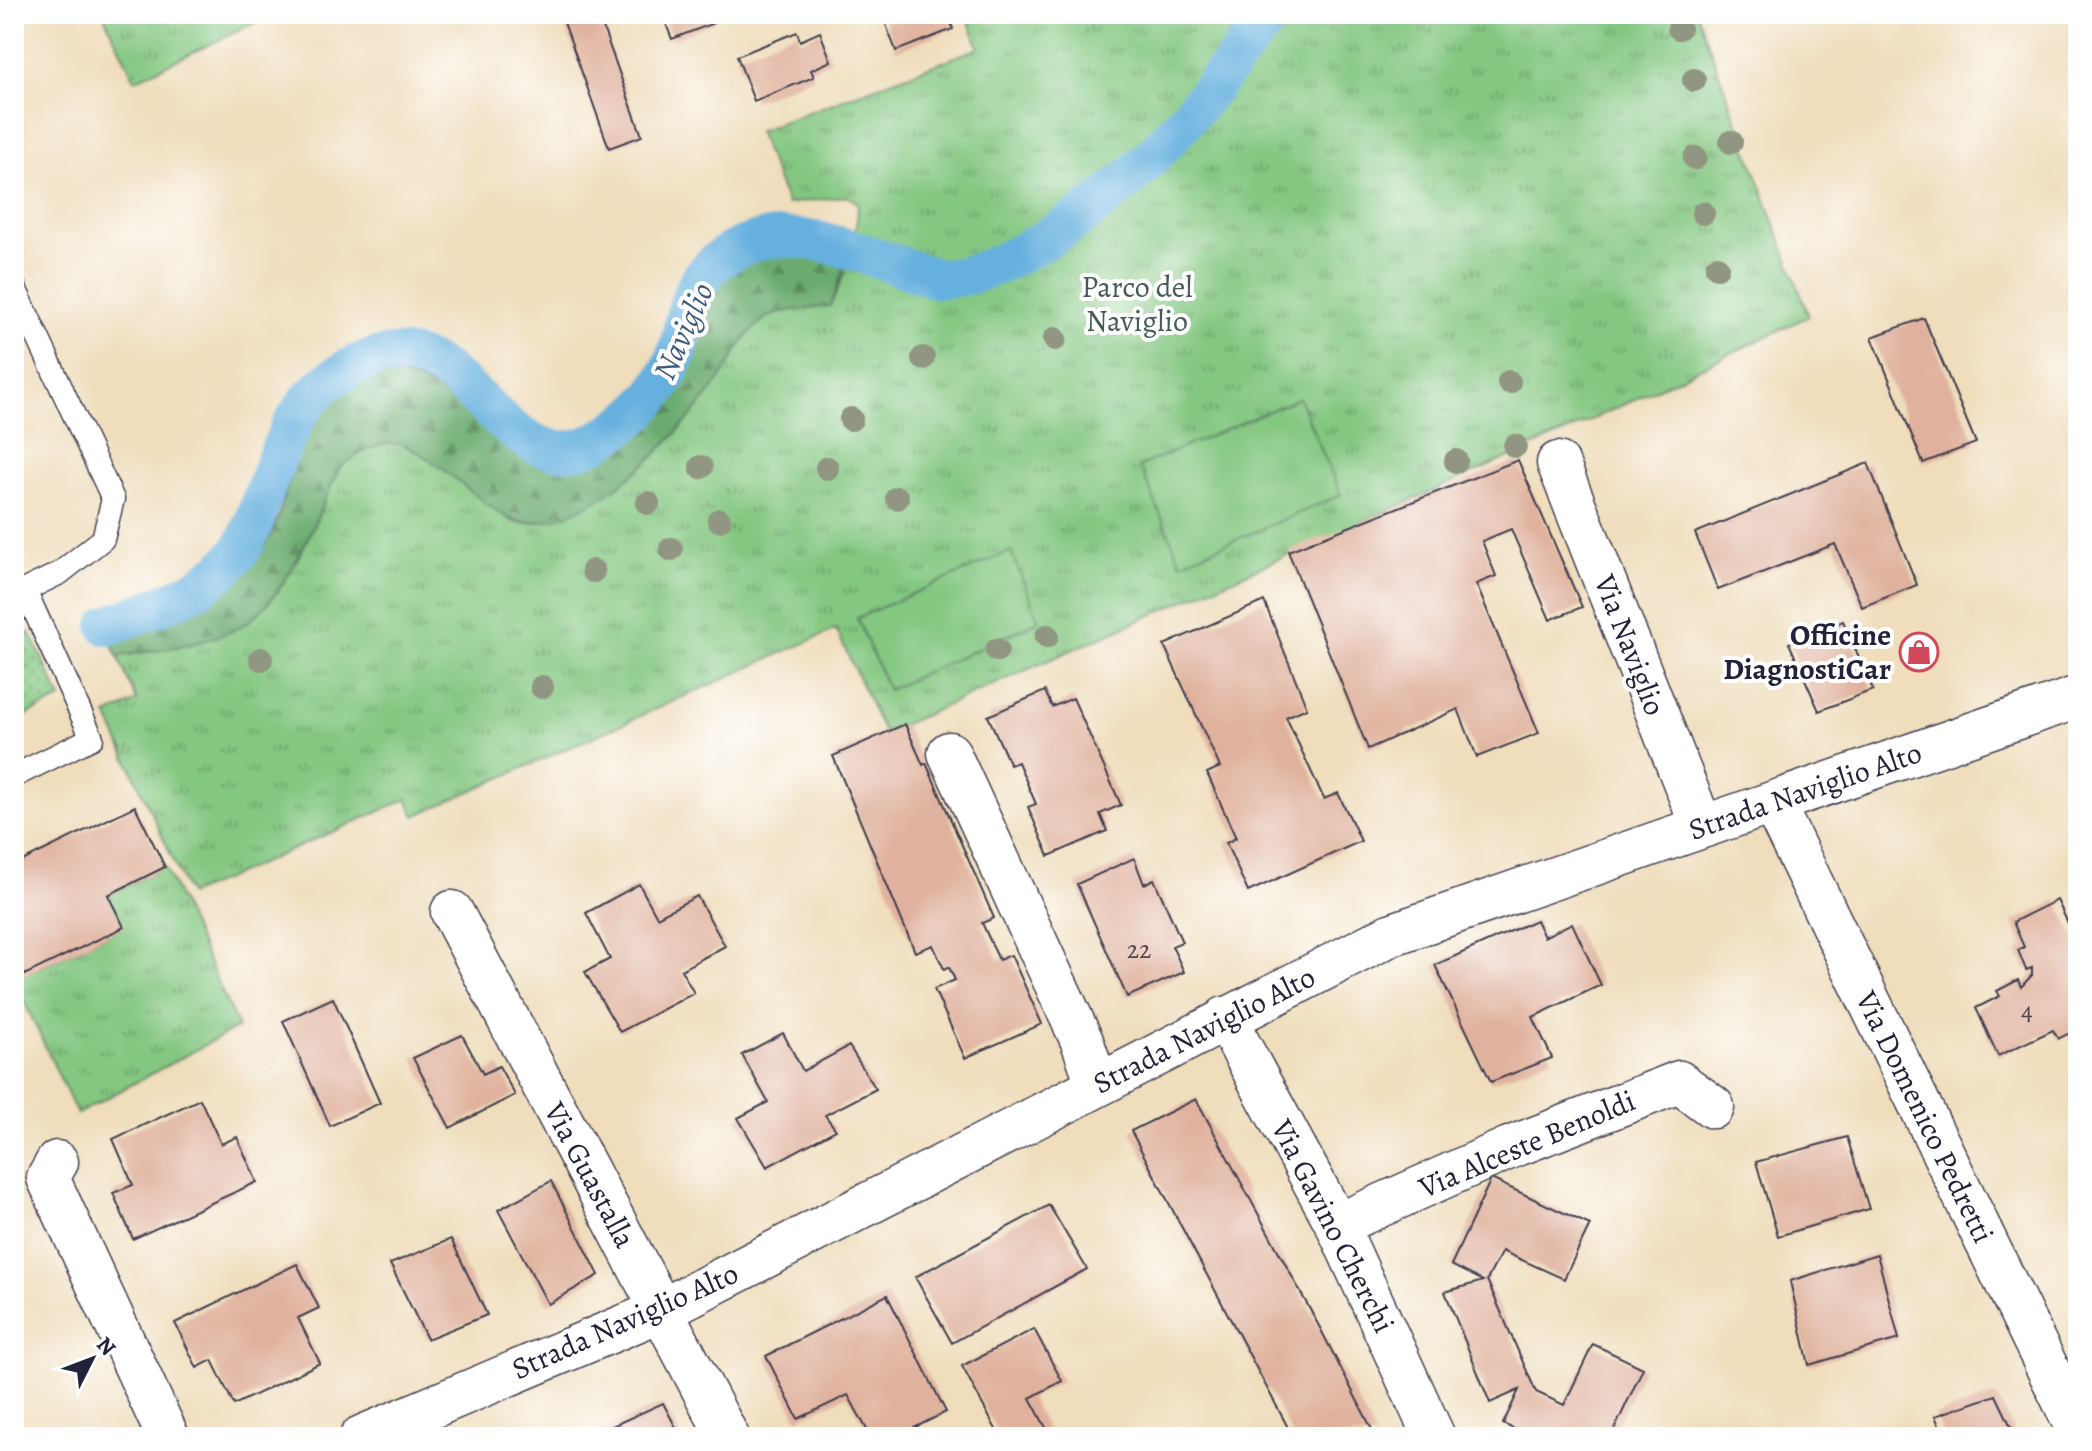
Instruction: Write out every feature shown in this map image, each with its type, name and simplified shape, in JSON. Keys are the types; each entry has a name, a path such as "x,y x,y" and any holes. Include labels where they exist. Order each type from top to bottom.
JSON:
{"street":[{"name":"Via Naviglio","path":"1558,463 1702,827"},
{"name":"Strada Naviglio Alto","path":"361,1437 662,1310 1390,935 2078,697"},
{"path":"949,753 1082,1041 1097,1084"},
{"name":"Via Domenico Pedretti","path":"1773,803 2078,1431"},
{"name":"Via Guastalla","path":"452,912 728,1437"},
{"name":"Via Gavino Cherchi","path":"1225,1018 1337,1225 1434,1437"},
{"name":"Via Alceste Benoldi","path":"1337,1225 1509,1148 1679,1082 1713,1107"},
{"path":"57,1162 48,1178 168,1437"}],"lane":[{"path":"14,286 113,499 103,539 60,573 20,593 92,738 14,776"}],"green space":[{"path":"103,14 266,14 267,17 135,80"},
{"name":"Parco del Naviglio","path":"966,14 1697,14 1809,316 1566,432 884,733 836,629 415,816 407,799 189,895 107,715 137,701 118,657 214,638 243,625 260,612 288,576 339,469 371,448 390,444 408,447 435,463 516,523 545,521 575,512 630,476 680,429 718,382 757,325 779,313 830,306 841,282 850,256 858,203 847,196 787,204 758,131 979,48"},
{"path":"780,245 824,252 845,263 831,306 779,313 757,325 718,382 677,432 621,484 590,504 559,518 528,522 339,469 288,576 259,612 243,625 214,638 118,657 107,632 191,607 212,597 246,571 273,531 306,433 319,412 338,394 364,380 398,375 427,384 506,447 535,462 567,467 604,456 639,433 673,394 690,365 719,283 729,270 741,259"},
{"path":"1299,398 1341,495 1181,563 1140,466"},
{"path":"1011,551 1039,621 888,690 857,618"},
{"path":"30,632 61,699 14,721 14,640"},
{"path":"165,867 238,1027 77,1114 14,980 123,927 108,895"}],"building":[{"path":"561,14 598,14 642,136 609,148"},
{"path":"662,14 711,14 714,23 672,39"},
{"path":"882,14 948,14 953,29 896,51"},
{"path":"797,32 800,41 820,32 831,61 811,70 814,77 754,101 737,56"},
{"path":"1924,318 1976,443 1923,463 1872,337"},
{"path":"1518,460 1582,607 1550,620 1511,529 1482,541 1496,576 1476,584 1539,733 1477,757 1458,709 1368,749 1288,551"},
{"path":"1868,463 1917,585 1862,607 1835,544 1718,590 1695,533"},
{"path":"1264,601 1307,708 1286,717 1324,799 1338,793 1361,841 1248,892 1226,843 1236,838 1207,773 1220,767 1164,645"},
{"path":"1843,621 1873,690 1819,711 1789,643"},
{"path":"1045,691 1052,707 1073,698 1121,805 1100,814 1107,831 1049,856 1028,807 1036,804 1018,762 1010,765 988,716"},
{"path":"905,724 923,765 926,763 994,918 982,923 999,960 1011,955 1042,1024 965,1058 934,989 955,980 949,967 944,969 933,945 915,952 833,756"},
{"path":"135,806 165,867 108,895 124,927 14,980 14,865"},
{"path":"1134,858 1144,884 1154,879 1182,942 1172,946 1184,972 1127,997 1077,884"},
{"path":"639,884 657,917 697,896 725,946 681,970 694,993 620,1032 585,972 610,959 586,913"},
{"path":"2057,900 2078,944 2078,1029 2058,1039 2053,1030 1998,1056 1976,1008 2000,996 1997,991 2018,980 2021,987 2032,975 2032,968 2026,970 2018,950 2024,947 2013,922"},
{"path":"1536,920 1544,937 1572,923 1601,985 1533,1017 1552,1058 1491,1082 1435,965"},
{"path":"333,998 380,1103 330,1126 283,1021"},
{"path":"783,1033 803,1071 849,1046 876,1089 825,1115 836,1130 767,1167 738,1118 768,1102 742,1055"},
{"path":"462,1035 483,1074 499,1066 515,1095 450,1128 413,1058"},
{"path":"200,1099 221,1144 237,1137 257,1182 133,1239 113,1193 133,1185 113,1139"},
{"path":"1196,1099 1376,1437 1293,1437 1131,1131"},
{"path":"1847,1137 1869,1209 1778,1236 1756,1162"},
{"path":"1491,1179 1590,1225 1564,1279 1502,1251 1487,1280 1536,1392 1564,1405 1593,1344 1643,1368 1611,1437 1531,1437 1503,1424 1519,1390 1490,1403 1445,1292 1483,1281 1451,1265"},
{"path":"551,1181 599,1275 548,1304 498,1210"},
{"path":"1049,1205 1087,1269 952,1343 915,1277"},
{"path":"451,1239 487,1315 427,1339 390,1264"},
{"path":"1877,1254 1899,1339 1809,1365 1790,1281"},
{"path":"297,1264 319,1308 298,1318 320,1363 234,1405 212,1360 197,1368 175,1323"},
{"path":"887,1295 946,1412 896,1437 871,1437 848,1395 798,1419 766,1356"},
{"path":"1034,1329 1062,1381 1030,1398 1051,1437 1000,1437 962,1366"},
{"path":"1996,1395 2016,1437 1944,1437 1935,1416"},
{"path":"663,1403 681,1437 588,1437"}],"waterway":[{"name":"Naviglio","path":"108,626 192,591 234,558 249,535 286,436 307,403 336,376 376,357 410,356 439,367 513,430 539,445 569,450 588,445 626,422 660,387 674,361 689,304 699,281 732,251 760,241 790,238 828,243 936,278 960,277 995,266 1068,225 1135,173 1189,115 1272,14"}],"place":[{"name":"Officine DiagnostiCar","path":"1919,652"}]}
